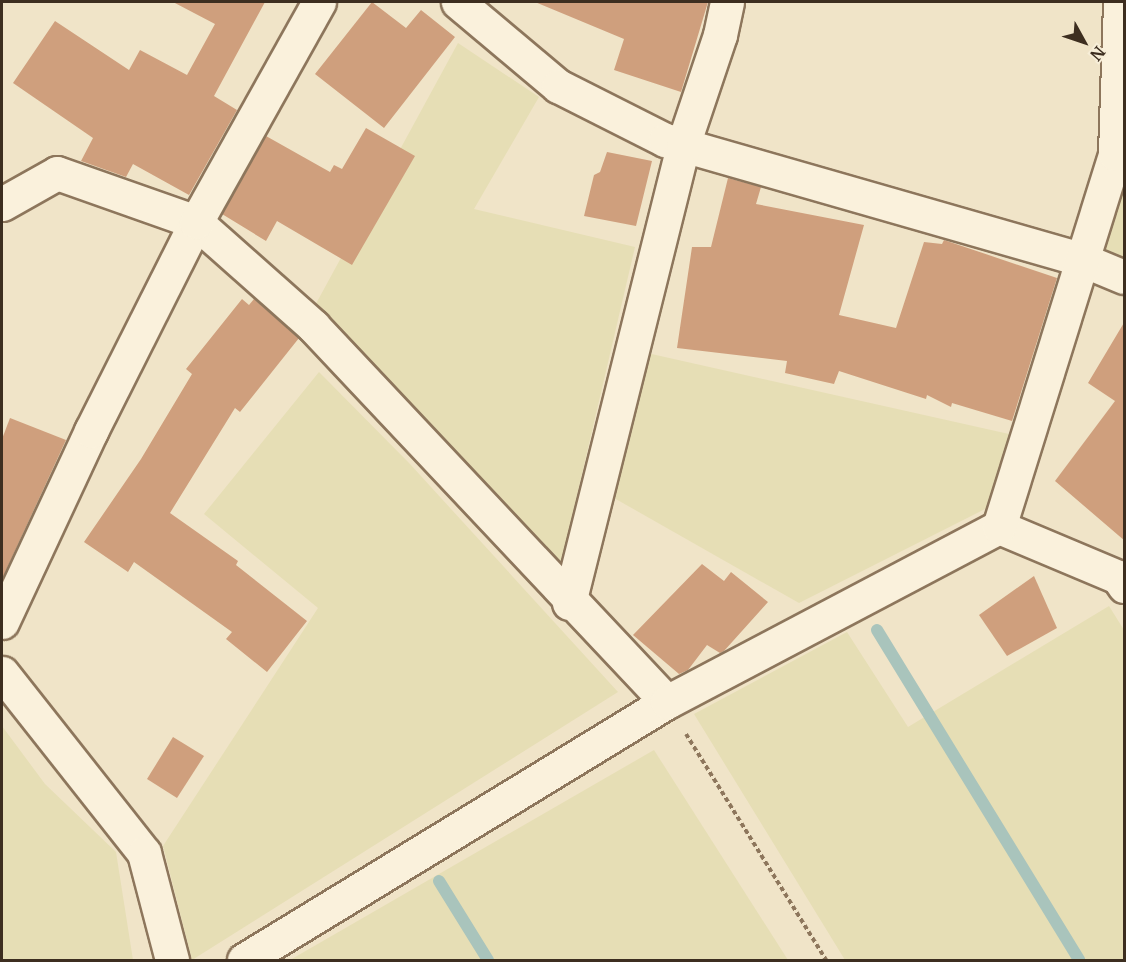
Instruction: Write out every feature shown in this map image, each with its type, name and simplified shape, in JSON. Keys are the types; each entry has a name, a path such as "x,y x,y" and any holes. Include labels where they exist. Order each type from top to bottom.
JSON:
{"street":[{"path":"2,622 91,431 196,222 319,2"},
{"path":"459,2 558,86 665,140 1083,261 1125,277"},
{"path":"569,603 683,145 720,34 727,2"},
{"path":"244,960 667,702 999,527 1115,154 1120,2"},
{"path":"2,204 57,173 196,222 312,326 569,603 667,702"},
{"path":"999,527 1122,578"},
{"path":"2,673 144,854 172,960"}],"path":[{"path":"667,702 826,960"}],"shaded area":[{"path":"458,43 539,97 474,209 635,247 560,568 312,311"},
{"path":"1124,175 1124,264 1099,254"},
{"path":"647,353 1009,434 989,507 799,603 614,498"},
{"path":"319,372 410,464 618,692 192,960 163,846 318,608 204,514"},
{"path":"1109,606 1124,630 1124,960 845,960 694,714 847,632 908,727"},
{"path":"2,726 45,784 116,852 133,960 2,960"},
{"path":"654,750 788,960 290,960"}],"building":[{"path":"173,2 265,2 214,96 237,110 189,195 133,164 126,177 81,161 93,138 13,83 55,21 129,70 140,50 187,75 215,24"},
{"path":"372,2 406,28 421,10 455,37 384,128 315,74"},
{"path":"535,2 708,2 681,92 614,70 624,39"},
{"path":"366,128 415,156 352,265 277,221 266,241 222,214 266,136 330,172 334,165 342,169"},
{"path":"607,152 652,161 636,226 584,216 594,175 600,172"},
{"path":"728,178 761,187 756,204 864,225 839,315 896,328 924,242 942,244 944,240 1057,278 1012,421 952,403 951,407 927,395 926,399 839,371 834,384 785,373 787,361 677,348 692,247 711,247"},
{"path":"242,299 249,305 254,299 299,338 240,412 235,408 170,513 238,561 236,565 307,621 267,672 226,639 232,632 134,562 128,572 84,542 141,459 192,374 186,369"},
{"path":"1125,321 1125,541 1055,481 1115,401 1088,383"},
{"path":"10,418 66,440 2,579 2,439"},
{"path":"702,564 724,581 731,572 768,602 724,651 720,653 707,645 688,670 679,674 633,635"},
{"path":"1034,576 1057,628 1007,656 979,615"},
{"path":"173,737 204,756 177,798 147,779"}],"waterway":[{"path":"877,630 1079,960"},
{"path":"439,881 488,960"}]}
